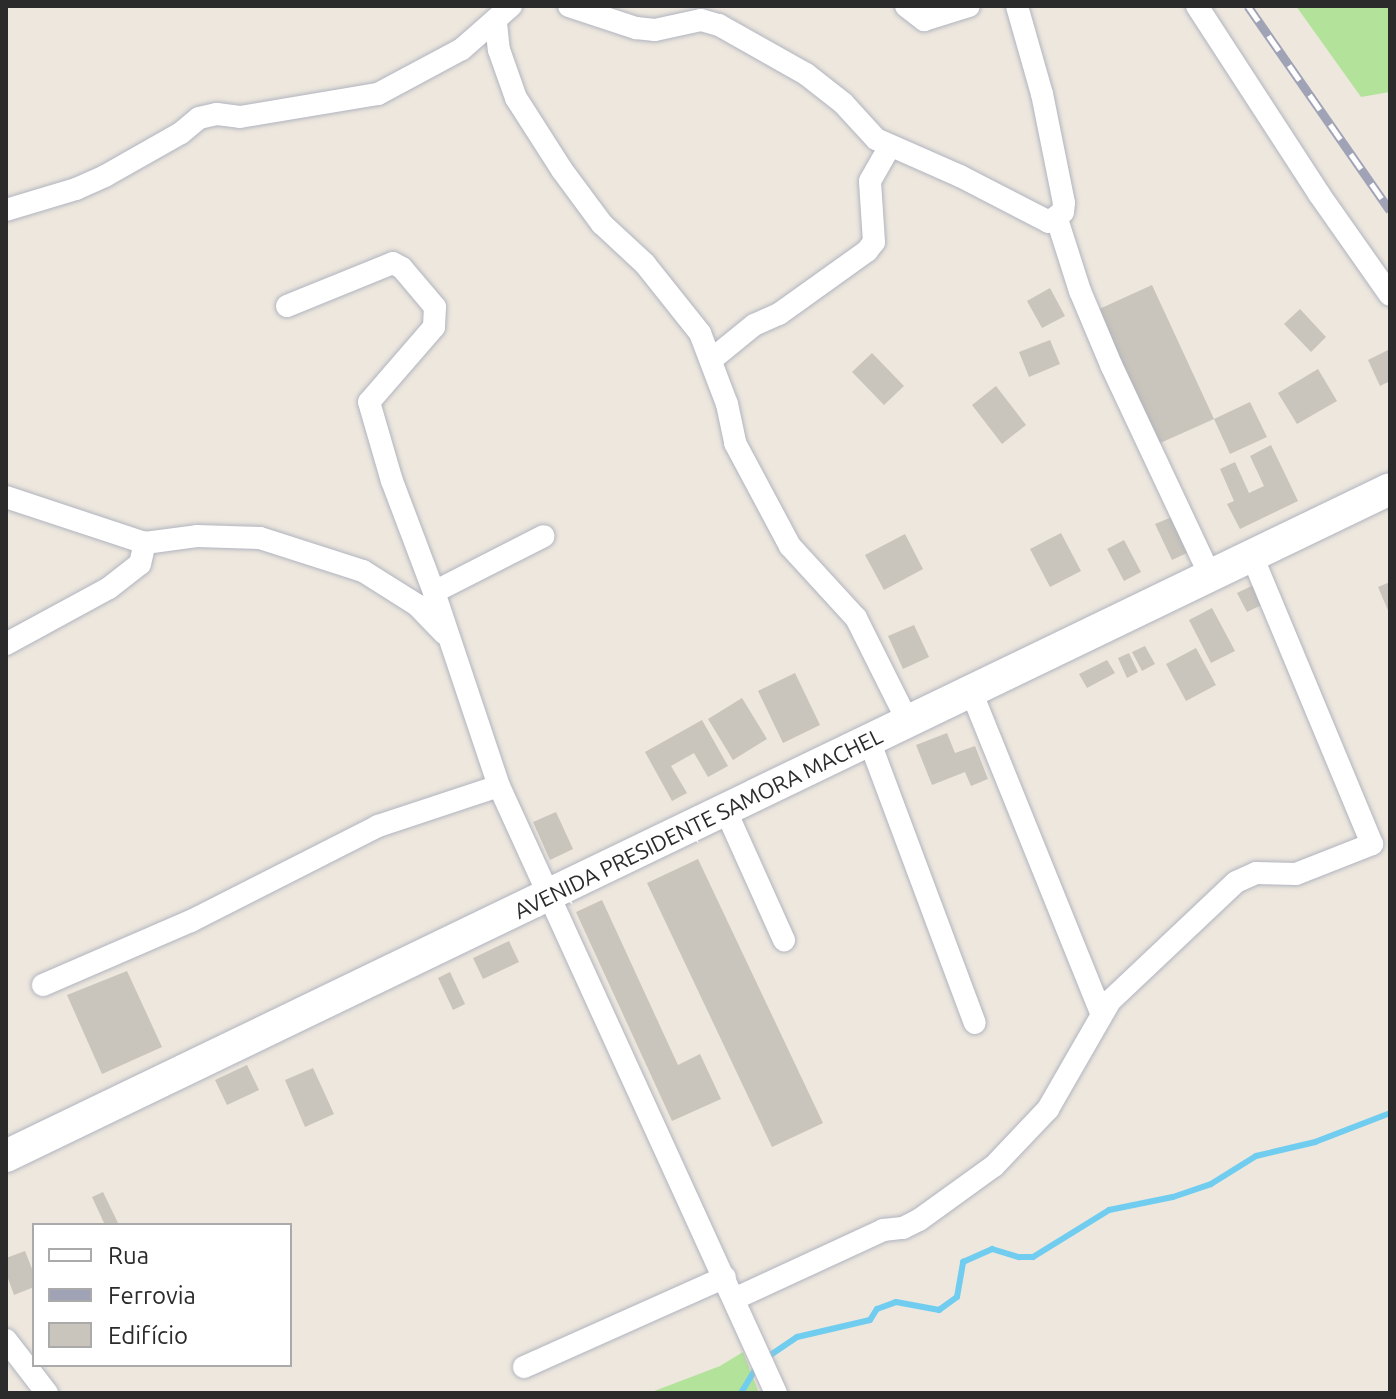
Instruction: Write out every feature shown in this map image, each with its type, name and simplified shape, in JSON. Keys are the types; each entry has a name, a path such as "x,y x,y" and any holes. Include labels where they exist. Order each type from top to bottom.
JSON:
{"main road":[{"name":"AVENIDA PRESIDENTE SAMORA MACHEL","path":"6,1156 1390,489"}],"street":[{"path":"569,6 636,28 655,30 709,13 719,25 806,74 843,103 867,132 890,146 960,176 1039,220 1057,219"},
{"path":"906,6 924,20 969,6"},
{"path":"1017,6 1042,94 1064,203 1057,219 1080,291 1112,367 1210,575"},
{"path":"1197,6 1319,194 1390,295"},
{"path":"6,210 76,189 105,176 181,133 199,118 217,114 240,117 378,94 462,49 503,14"},
{"path":"503,14 499,50 516,98 562,170 602,224 645,264 688,314 711,360 735,443 790,546 856,618 908,722"},
{"path":"711,360 754,325 779,314 867,251 874,242 870,181 890,146"},
{"path":"287,306 393,263 402,268 435,307 434,327 369,402 392,481 434,592 499,786 776,1393"},
{"path":"6,497 145,543 197,536 260,538 363,571 417,605 448,637"},
{"path":"434,592 544,536"},
{"path":"6,644 109,588 140,564 145,543"},
{"path":"734,1299 883,1230 903,1228 919,1220 994,1166 1048,1109 1110,1001 1236,882 1256,873 1296,874 1372,844 1252,556"},
{"path":"971,691 1101,1013"},
{"path":"869,740 975,1023"},
{"path":"43,985 191,921 378,826 499,786"},
{"path":"725,809 784,940"},
{"path":"524,1367 725,1277"},
{"path":"6,1340 47,1393"}],"green space":[{"path":"1296,6 1390,6 1390,92 1361,97"},
{"path":"743,1352 759,1393 649,1393 720,1366"}],"building":[{"path":"1152,285 1214,419 1158,444 1097,310"},
{"path":"1050,288 1065,316 1042,328 1027,301"},
{"path":"1300,309 1326,337 1311,352 1284,324"},
{"path":"1050,340 1060,364 1029,377 1019,352"},
{"path":"1390,349 1390,381 1380,386 1368,360"},
{"path":"872,353 904,386 884,405 852,372"},
{"path":"1318,369 1337,401 1297,424 1278,393"},
{"path":"996,386 1026,425 1002,444 972,405"},
{"path":"1250,402 1267,437 1230,454 1214,419"},
{"path":"1271,445 1298,501 1240,529 1227,504 1234,501 1220,469 1235,462 1249,493 1264,486 1250,456"},
{"path":"1172,517 1189,552 1172,560 1155,524"},
{"path":"1061,533 1081,571 1050,587 1030,549"},
{"path":"905,534 923,569 884,590 865,555"},
{"path":"1124,540 1141,572 1124,581 1107,549"},
{"path":"1260,582 1270,601 1247,612 1237,593"},
{"path":"1390,582 1390,615 1378,587"},
{"path":"1212,608 1235,651 1211,663 1189,620"},
{"path":"914,625 929,657 903,669 888,636"},
{"path":"1145,646 1155,664 1142,671 1132,652"},
{"path":"1196,648 1216,685 1186,701 1166,664"},
{"path":"1129,653 1138,672 1127,678 1118,658"},
{"path":"1107,660 1115,673 1087,688 1079,674"},
{"path":"795,673 820,725 783,743 758,691"},
{"path":"742,698 767,739 733,760 708,719"},
{"path":"702,720 728,766 708,777 694,753 671,766 687,793 672,801 645,752"},
{"path":"947,733 955,753 975,746 988,779 971,786 965,772 932,785 916,745"},
{"path":"556,812 573,849 550,860 533,822"},
{"path":"698,859 823,1123 772,1147 647,883"},
{"path":"602,900 678,1065 700,1054 721,1099 672,1121 576,912"},
{"path":"509,941 519,962 483,979 473,958"},
{"path":"127,971 162,1047 102,1074 67,995"},
{"path":"450,972 465,1004 453,1010 438,978"},
{"path":"247,1065 259,1090 227,1105 215,1080"},
{"path":"313,1068 334,1114 305,1127 285,1080"},
{"path":"103,1192 118,1223 104,1223 92,1197"},
{"path":"25,1251 32,1269 32,1288 14,1295 6,1273 6,1258"}],"waterway":[{"path":"766,1358 797,1337 870,1320 877,1309 896,1302 939,1310 957,1297 963,1262 992,1249 1019,1257 1033,1257 1109,1210 1173,1197 1211,1184 1256,1156 1315,1142 1390,1113"},
{"path":"741,1393 757,1366"}],"railway":[{"path":"1248,6 1390,210"}]}
